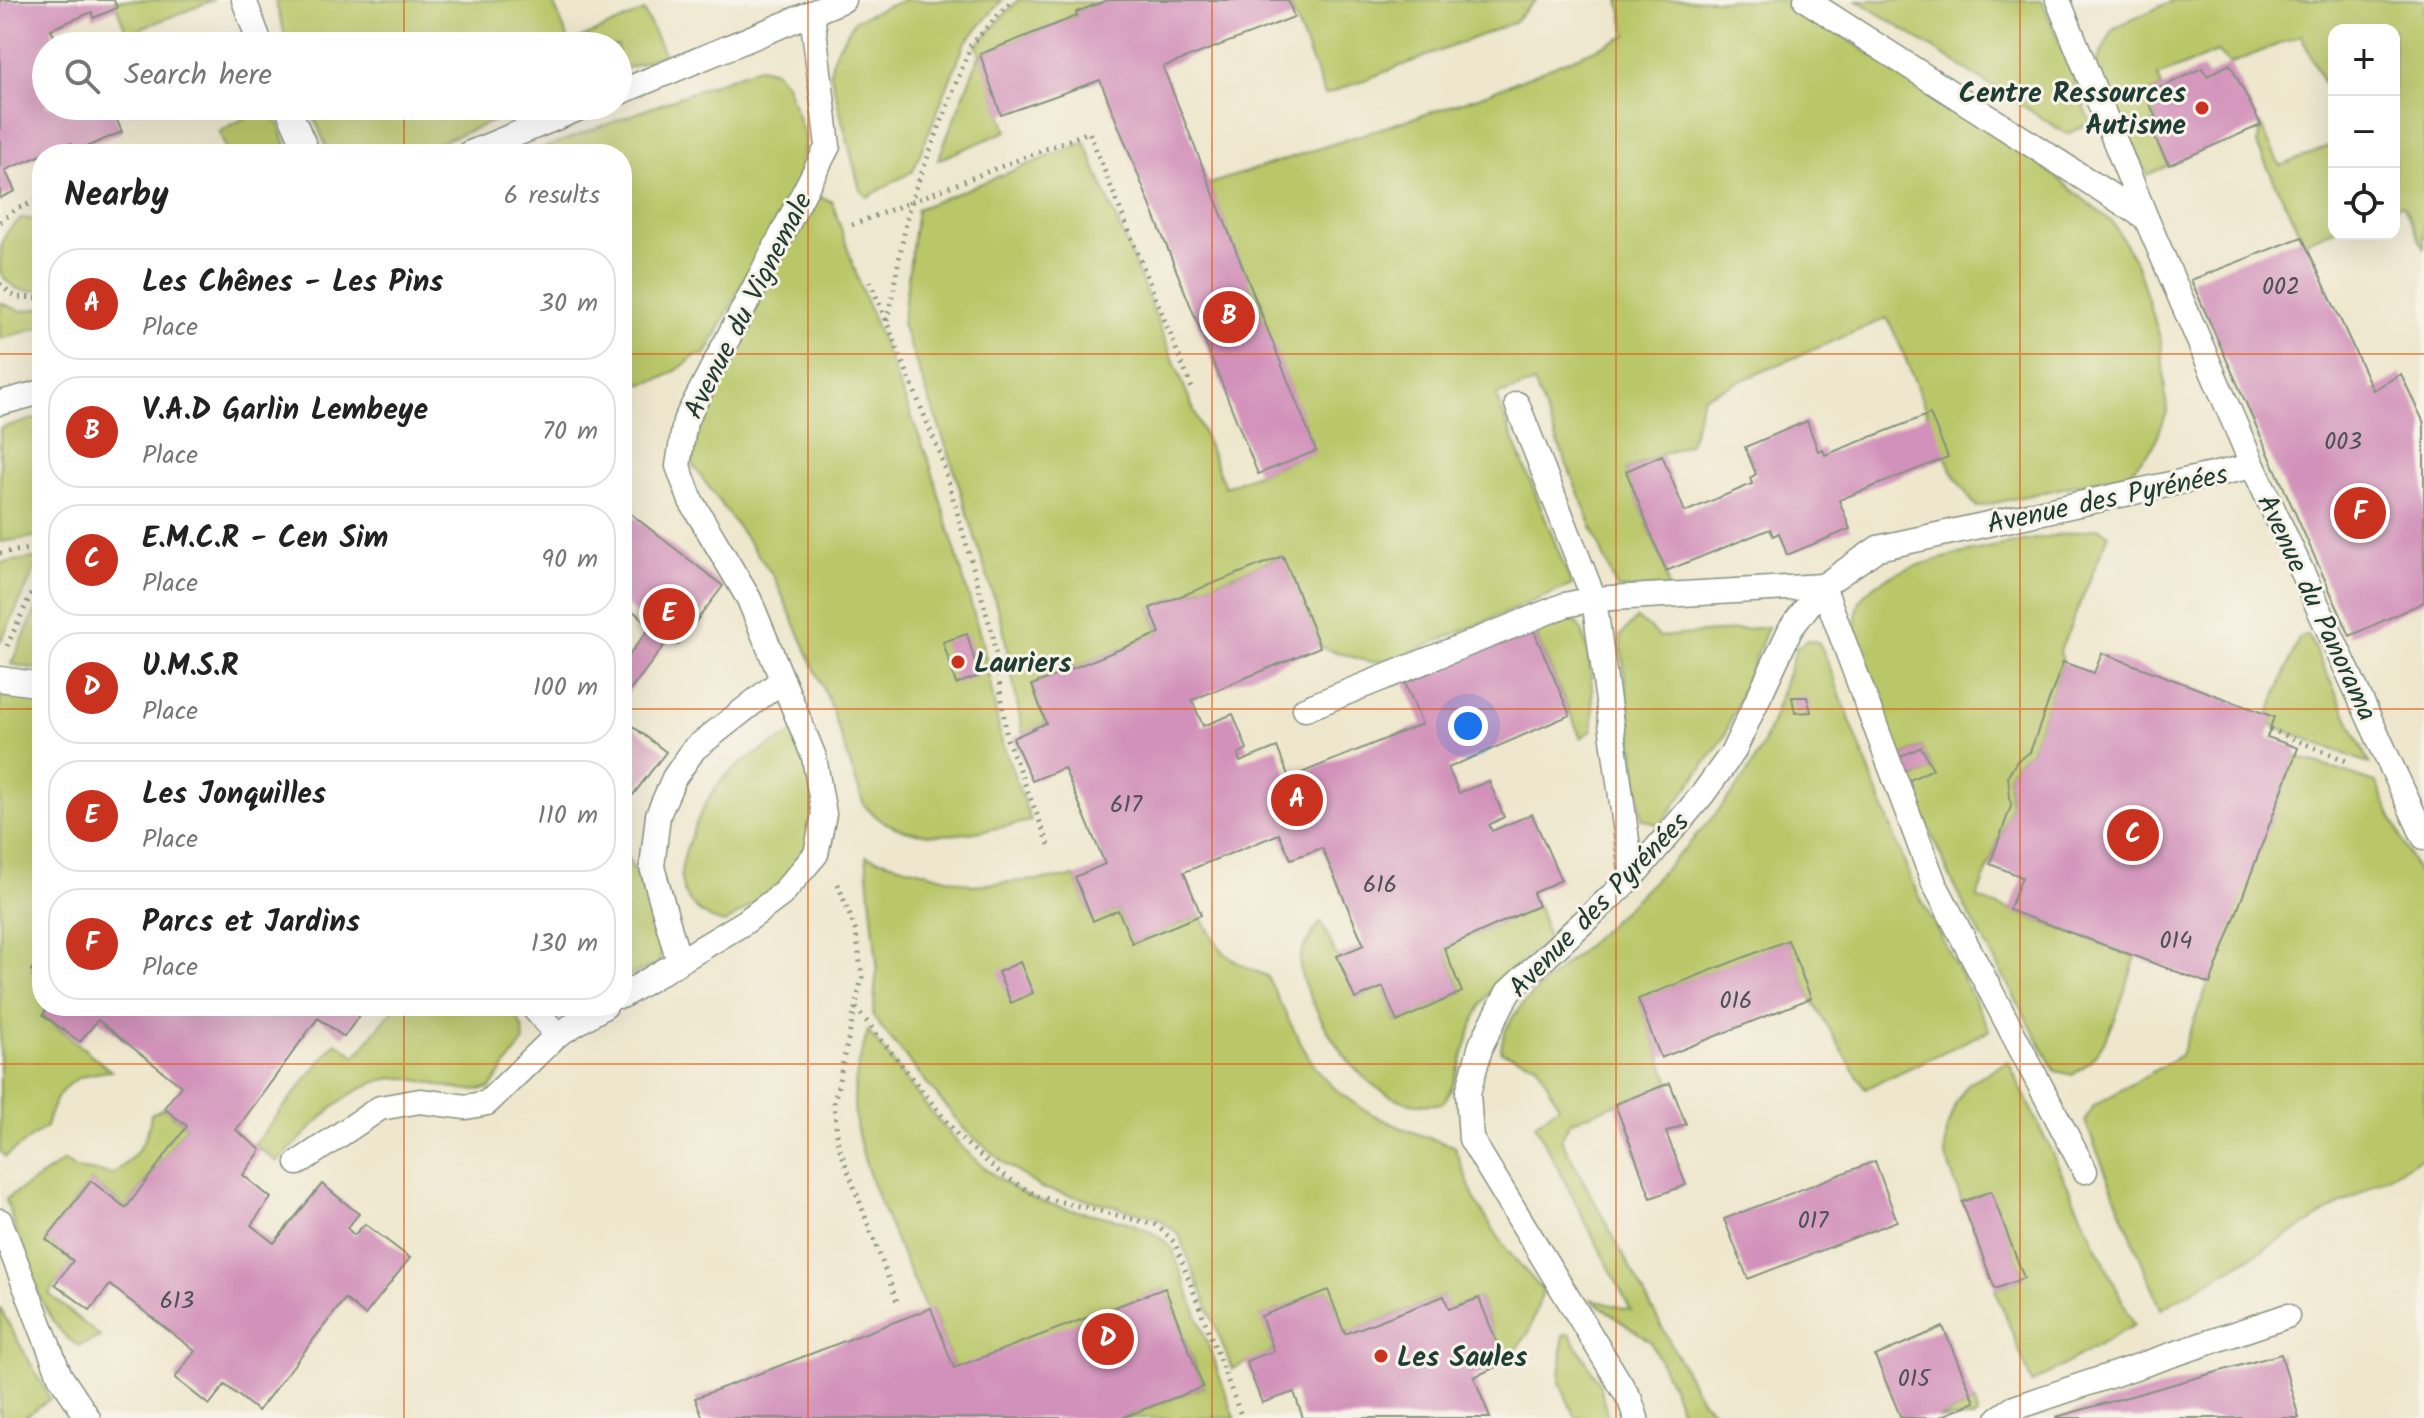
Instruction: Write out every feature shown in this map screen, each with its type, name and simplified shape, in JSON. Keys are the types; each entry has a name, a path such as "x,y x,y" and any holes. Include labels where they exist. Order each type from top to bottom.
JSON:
{"lane":[{"path":"244,0 256,32"},
{"path":"632,87 843,0"},
{"path":"1806,0 2146,218"},
{"name":"Avenue du Panorama","path":"2058,0 2146,218 2253,466 2424,837"},
{"name":"Avenue du Vignemale","path":"632,990 745,922 781,895 816,854 824,814 814,757 749,599 697,512 678,466 685,421 828,146 812,13"},
{"path":"293,120 304,144"},
{"path":"492,144 551,120"},
{"path":"0,403 32,395"},
{"path":"1517,404 1594,599 1632,877"},
{"name":"Avenue des Pyrénées","path":"1636,1418 1630,1400 1471,1139 1468,1093 1481,1045 1508,992 1632,877 1702,795 1733,752 1791,628 1823,586 1878,548 2253,466"},
{"path":"1305,709 1565,605 1594,599 1823,586 1934,883 2085,1171"},
{"path":"0,679 32,684"},
{"path":"679,962 652,867 658,815 674,778 694,749 782,680"},
{"path":"541,1016 557,1035"},
{"path":"298,1163 380,1108 420,1101 466,1107 487,1103 557,1035 588,1016"},
{"path":"0,1221 60,1376 88,1418"},
{"path":"1999,1418 2014,1408 2287,1316"}],"path":[{"path":"886,323 910,203 971,45 1012,0"},
{"path":"852,225 1089,132 1193,391"},
{"path":"0,222 16,209 32,203"},
{"path":"870,281 941,457 993,636 1007,739 1051,850"},
{"path":"0,284 15,297 32,298"},
{"path":"0,553 32,548"},
{"path":"6,649 32,592"},
{"path":"2270,729 2399,781"},
{"path":"816,854 842,889 856,932 862,977 834,1103 838,1144 898,1304"},
{"path":"856,1008 960,1138 1000,1173 1037,1196 1157,1225 1175,1243 1242,1418"}],"green space":[{"path":"114,0 214,0 132,32 126,32"},
{"path":"275,0 552,0 565,32 284,32"},
{"path":"903,0 1002,0 965,43 913,171 867,197 860,190 830,72 835,52 855,20"},
{"path":"1018,0 1101,3 1076,12 1077,16 981,54 1007,131 938,160 980,54 976,46"},
{"path":"1288,0 1536,0 1513,23 1325,95"},
{"path":"1619,0 1788,0 2050,172 2113,223 2137,265 2161,341 2167,412 2153,447 2129,473 1977,507 1938,442 1887,318 1703,397 1690,443 1626,470 1666,571 1668,588 1617,589 1534,383 1496,396 1572,585 1394,659 1369,662 1320,647 1282,556 1150,608 1160,633 1032,685 1046,723 1023,734 1003,627 949,454 902,324 917,209 1085,142 1225,487 1315,451 1209,184 1481,96 1627,36"},
{"path":"1857,0 2042,0 2091,123 2067,134"},
{"path":"2174,0 2424,0 2424,249 2403,204 2400,205 2400,24 2328,24 2328,93 2301,35 2230,64 2217,52 2158,76 2162,87 2145,95 2158,121 2149,126 2169,165 2147,175 2095,65 2114,28"},
{"path":"644,11 664,54 632,67 632,32 595,32"},
{"path":"759,67 775,71 785,82 805,138 800,176 705,355 696,355 662,378 632,385 632,144 555,144 618,120 632,120 632,115"},
{"path":"241,120 275,120 286,144 224,144 219,132"},
{"path":"315,120 496,120 435,144 325,144"},
{"path":"2261,125 2280,166 2328,146 2328,232 2304,242 2257,145"},
{"path":"822,197 832,202 860,285 930,464 984,649 1000,736 1031,821 966,833 921,834 881,820 864,805 829,701 774,577 692,464 695,419 812,201"},
{"path":"23,218 32,219 32,291 18,289 8,283 0,272 3,240 15,223"},
{"path":"0,303 21,311 32,309 32,330 0,339"},
{"path":"32,420 32,537 0,542 0,428"},
{"path":"2098,528 2109,534 2060,651 2063,662 2030,752 2017,761 2008,776 2011,806 1977,898 2136,957 2106,1039 2086,1065 2072,1075 2055,1071 1956,890 1908,781 1933,769 1921,747 1898,758 1855,629 1858,608 1865,594 1887,578 1913,567 1977,550"},
{"path":"32,558 32,576 0,643 0,563"},
{"path":"1561,614 1579,627 1587,649 1593,721 1592,730 1581,738 1533,629"},
{"path":"1637,618 1660,637 1768,627 1723,739 1660,825 1642,819 1620,636"},
{"path":"32,619 32,668 11,664"},
{"path":"2308,635 2370,764 2271,725 2274,717 2269,714 2299,638"},
{"path":"1807,640 1818,642 1824,653 1913,884 1990,1030 1865,1089 1811,998 1788,941 1639,999 1670,1083 1570,1122 1561,1139 1701,1400 1722,1418 1681,1418 1677,1398 1651,1342 1590,1299 1631,1310 1535,1124 1559,1106 1537,1064 1501,1052 1503,1038 1527,999 1661,873 1741,782 1760,751 1797,647"},
{"path":"0,697 32,698 32,1016 44,1016 111,1071 85,1076 67,1086 55,1102 46,1127 5,1157 0,1151"},
{"path":"793,733 800,743 815,808 812,835 805,851 783,879 755,903 725,923 709,918 685,895 681,878 684,857 699,817 711,794 725,777 752,756"},
{"path":"2295,756 2376,783 2424,887 2424,1156 2161,1309 2085,1121 2092,1107 2181,1055"},
{"path":"866,856 973,885 1075,877 1093,920 1118,910 1133,943 1201,915 1226,954 1267,976 1310,1059 1338,1091 1374,1115 1454,1146 1475,1200 1506,1249 1543,1291 1528,1334 1505,1363 1479,1298 1449,1309 1443,1296 1345,1334 1328,1290 1262,1316 1274,1351 1232,1369 1179,1235 1157,1217 1041,1188 1004,1163 965,1130 873,1017 877,964"},
{"path":"632,866 655,918 661,949 659,963 632,975"},
{"path":"1538,906 1549,940 1507,973 1489,993 1472,1027 1454,1083 1443,1103 1421,1104 1400,1100 1365,1078 1336,1044 1302,977 1301,954 1321,922 1356,998 1383,987 1397,1022 1462,992 1444,948"},
{"path":"388,1016 517,1016 523,1030 524,1041 490,1088 461,1089 392,1078 373,1083 338,1104 277,1162 254,1144 336,1042 356,1056"},
{"path":"868,1031 942,1126 985,1168 1009,1186 1052,1205 1142,1228 1172,1248 1235,1418 1121,1418 1203,1387 1165,1288 955,1371 932,1309 926,1310 893,1235 862,1152 856,1126 854,1093"},
{"path":"2008,1061 2134,1325 2032,1383 1995,1289 2024,1278 1990,1192 1962,1202 1945,1154 1947,1128 1956,1102 1969,1083"},
{"path":"164,1108 187,1126 126,1208 91,1181 46,1239 73,1261 49,1294 100,1337 79,1346 65,1336 42,1302 6,1199 64,1161 75,1169 113,1174 140,1148 151,1114"},
{"path":"0,1308 50,1399 23,1418 0,1418"},
{"path":"1570,1334 1599,1383 1608,1418 1575,1418 1560,1382 1563,1335"},
{"path":"1975,1402 1977,1416 1973,1418 1938,1418"}],"building":[{"path":"0,0 114,0 117,8 93,18 92,12 51,29 52,32 32,32 32,120 117,120 122,132 93,144 32,144 32,159 5,170 15,191 0,198"},
{"path":"1108,0 1288,0 1294,17 1163,67 1316,451 1258,474 1100,80 1001,115 980,54 1077,16 1076,12"},
{"name":"Centre Ressources Autisme","path":"2230,64 2261,125 2169,165 2148,126 2158,121 2145,95 2202,68 2207,76"},
{"path":"2302,237 2373,390 2401,374 2424,423 2424,602 2350,636 2191,280"},
{"path":"1930,414 1948,457 1839,500 1850,529 1787,555 1779,533 1773,536 1770,529 1666,571 1626,471 1662,455 1685,512 1752,484 1750,478 1756,474 1745,447 1807,421 1818,451 1823,449 1825,455"},
{"path":"632,515 723,586 678,645 670,638 632,688 632,651 651,626 632,610"},
{"path":"1283,556 1320,647 1192,700 1203,726 1233,714 1247,749 1238,754 1240,762 1277,747 1289,778 1422,724 1405,683 1533,629 1570,715 1448,768 1459,793 1489,781 1504,817 1489,825 1492,831 1532,814 1561,880 1533,893 1538,906 1444,948 1462,992 1397,1022 1383,987 1355,999 1337,956 1364,945 1322,848 1291,859 1279,834 1184,872 1201,915 1132,943 1118,910 1093,921 1075,877 1105,864 1064,768 1032,781 1013,738 1046,723 1032,685 1160,633 1150,608"},
{"name":"Lauriers","path":"967,634 979,676 956,684 943,642"},
{"path":"2102,653 2274,717 2267,737 2298,748 2210,984 2009,910 2022,877 1990,864 2011,806 2008,776 2017,761 2030,752 2063,662 2094,673"},
{"path":"1792,697 1807,697 1811,712 1795,713"},
{"path":"632,726 666,752 632,796"},
{"path":"1921,747 1933,769 1908,781 1898,758"},
{"path":"1788,940 1811,998 1661,1058 1638,999"},
{"path":"1020,962 1033,993 1011,1003 998,972"},
{"path":"44,1016 359,1016 344,1037 318,1018 236,1130 261,1150 243,1175 271,1198 251,1225 274,1243 322,1184 359,1214 347,1228 354,1235 365,1224 410,1258 365,1315 345,1299 258,1411 225,1385 209,1405 175,1378 195,1351 110,1285 90,1310 55,1284 73,1261 46,1239 91,1181 126,1208 187,1126 164,1108 181,1086 98,1020 80,1042"},
{"path":"1670,1083 1686,1124 1666,1132 1686,1185 1651,1198 1615,1104"},
{"path":"1875,1161 1897,1221 1748,1279 1724,1219"},
{"path":"1991,1191 2024,1278 1995,1289 1962,1202"},
{"path":"1165,1288 1203,1387 1121,1418 703,1418 695,1398 931,1308 954,1368"},
{"name":"Les Saules","path":"1328,1290 1345,1334 1444,1296 1449,1309 1479,1298 1505,1363 1474,1377 1490,1418 1303,1418 1294,1392 1262,1403 1246,1361 1274,1351 1261,1316"},
{"path":"1943,1327 1975,1402 1938,1418 1901,1418 1875,1356"},
{"path":"2281,1354 2299,1418 2056,1418 2056,1417"}],"place":[{"name":"Centre Ressources Autisme","path":"2202,108"},
{"name":"V.A.D Garlin Lembeye","path":"1229,317"},
{"name":"Parcs et Jardins","path":"2360,513"},
{"name":"Les Jonquilles","path":"669,614"},
{"name":"Lauriers","path":"958,662"},
{"name":"Les Chênes - Les Pins","path":"1297,800"},
{"name":"E.M.C.R - Cen Sim","path":"2133,835"},
{"name":"U.M.S.R","path":"1108,1339"},
{"name":"Les Saules","path":"1381,1356"}]}
